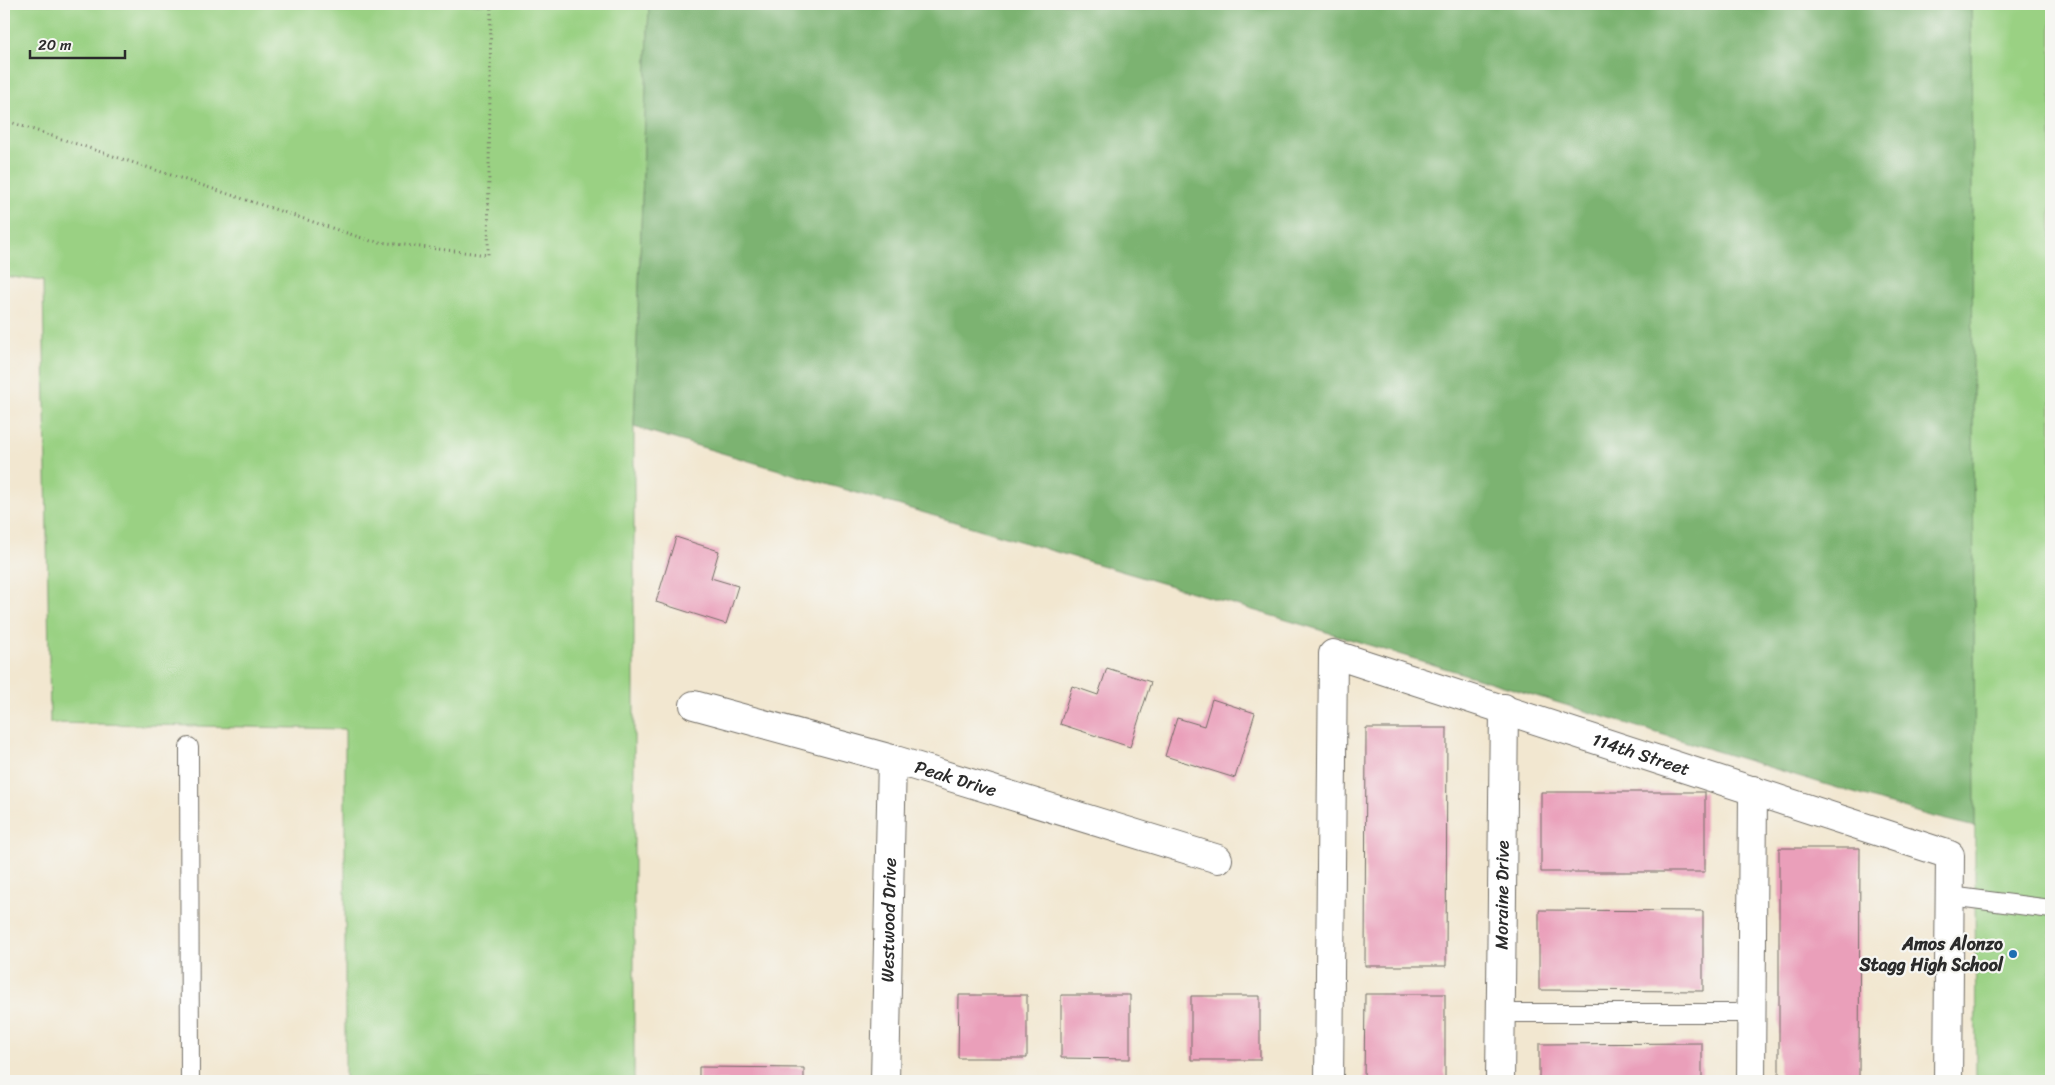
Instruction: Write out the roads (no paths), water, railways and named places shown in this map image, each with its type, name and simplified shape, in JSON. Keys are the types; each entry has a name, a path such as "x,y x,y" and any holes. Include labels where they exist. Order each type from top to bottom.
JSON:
{"street":[{"name":"114th Street","path":"1328,1081 1333,654 1504,708 1950,855 1950,896"},
{"name":"Peak Drive","path":"694,705 892,760 1218,859"},
{"name":"Moraine Drive","path":"1500,1081 1504,708"},
{"name":"Westwood Drive","path":"885,1081 892,760"},
{"path":"1750,1081 1753,790"},
{"path":"1948,1081 1950,896"}],"lane":[{"path":"189,746 190,1081"},
{"path":"1950,896 2051,909"},
{"path":"1501,1013 1751,1013"}],"place":[{"name":"Amos Alonzo Stagg High School","path":"2013,954"}]}
